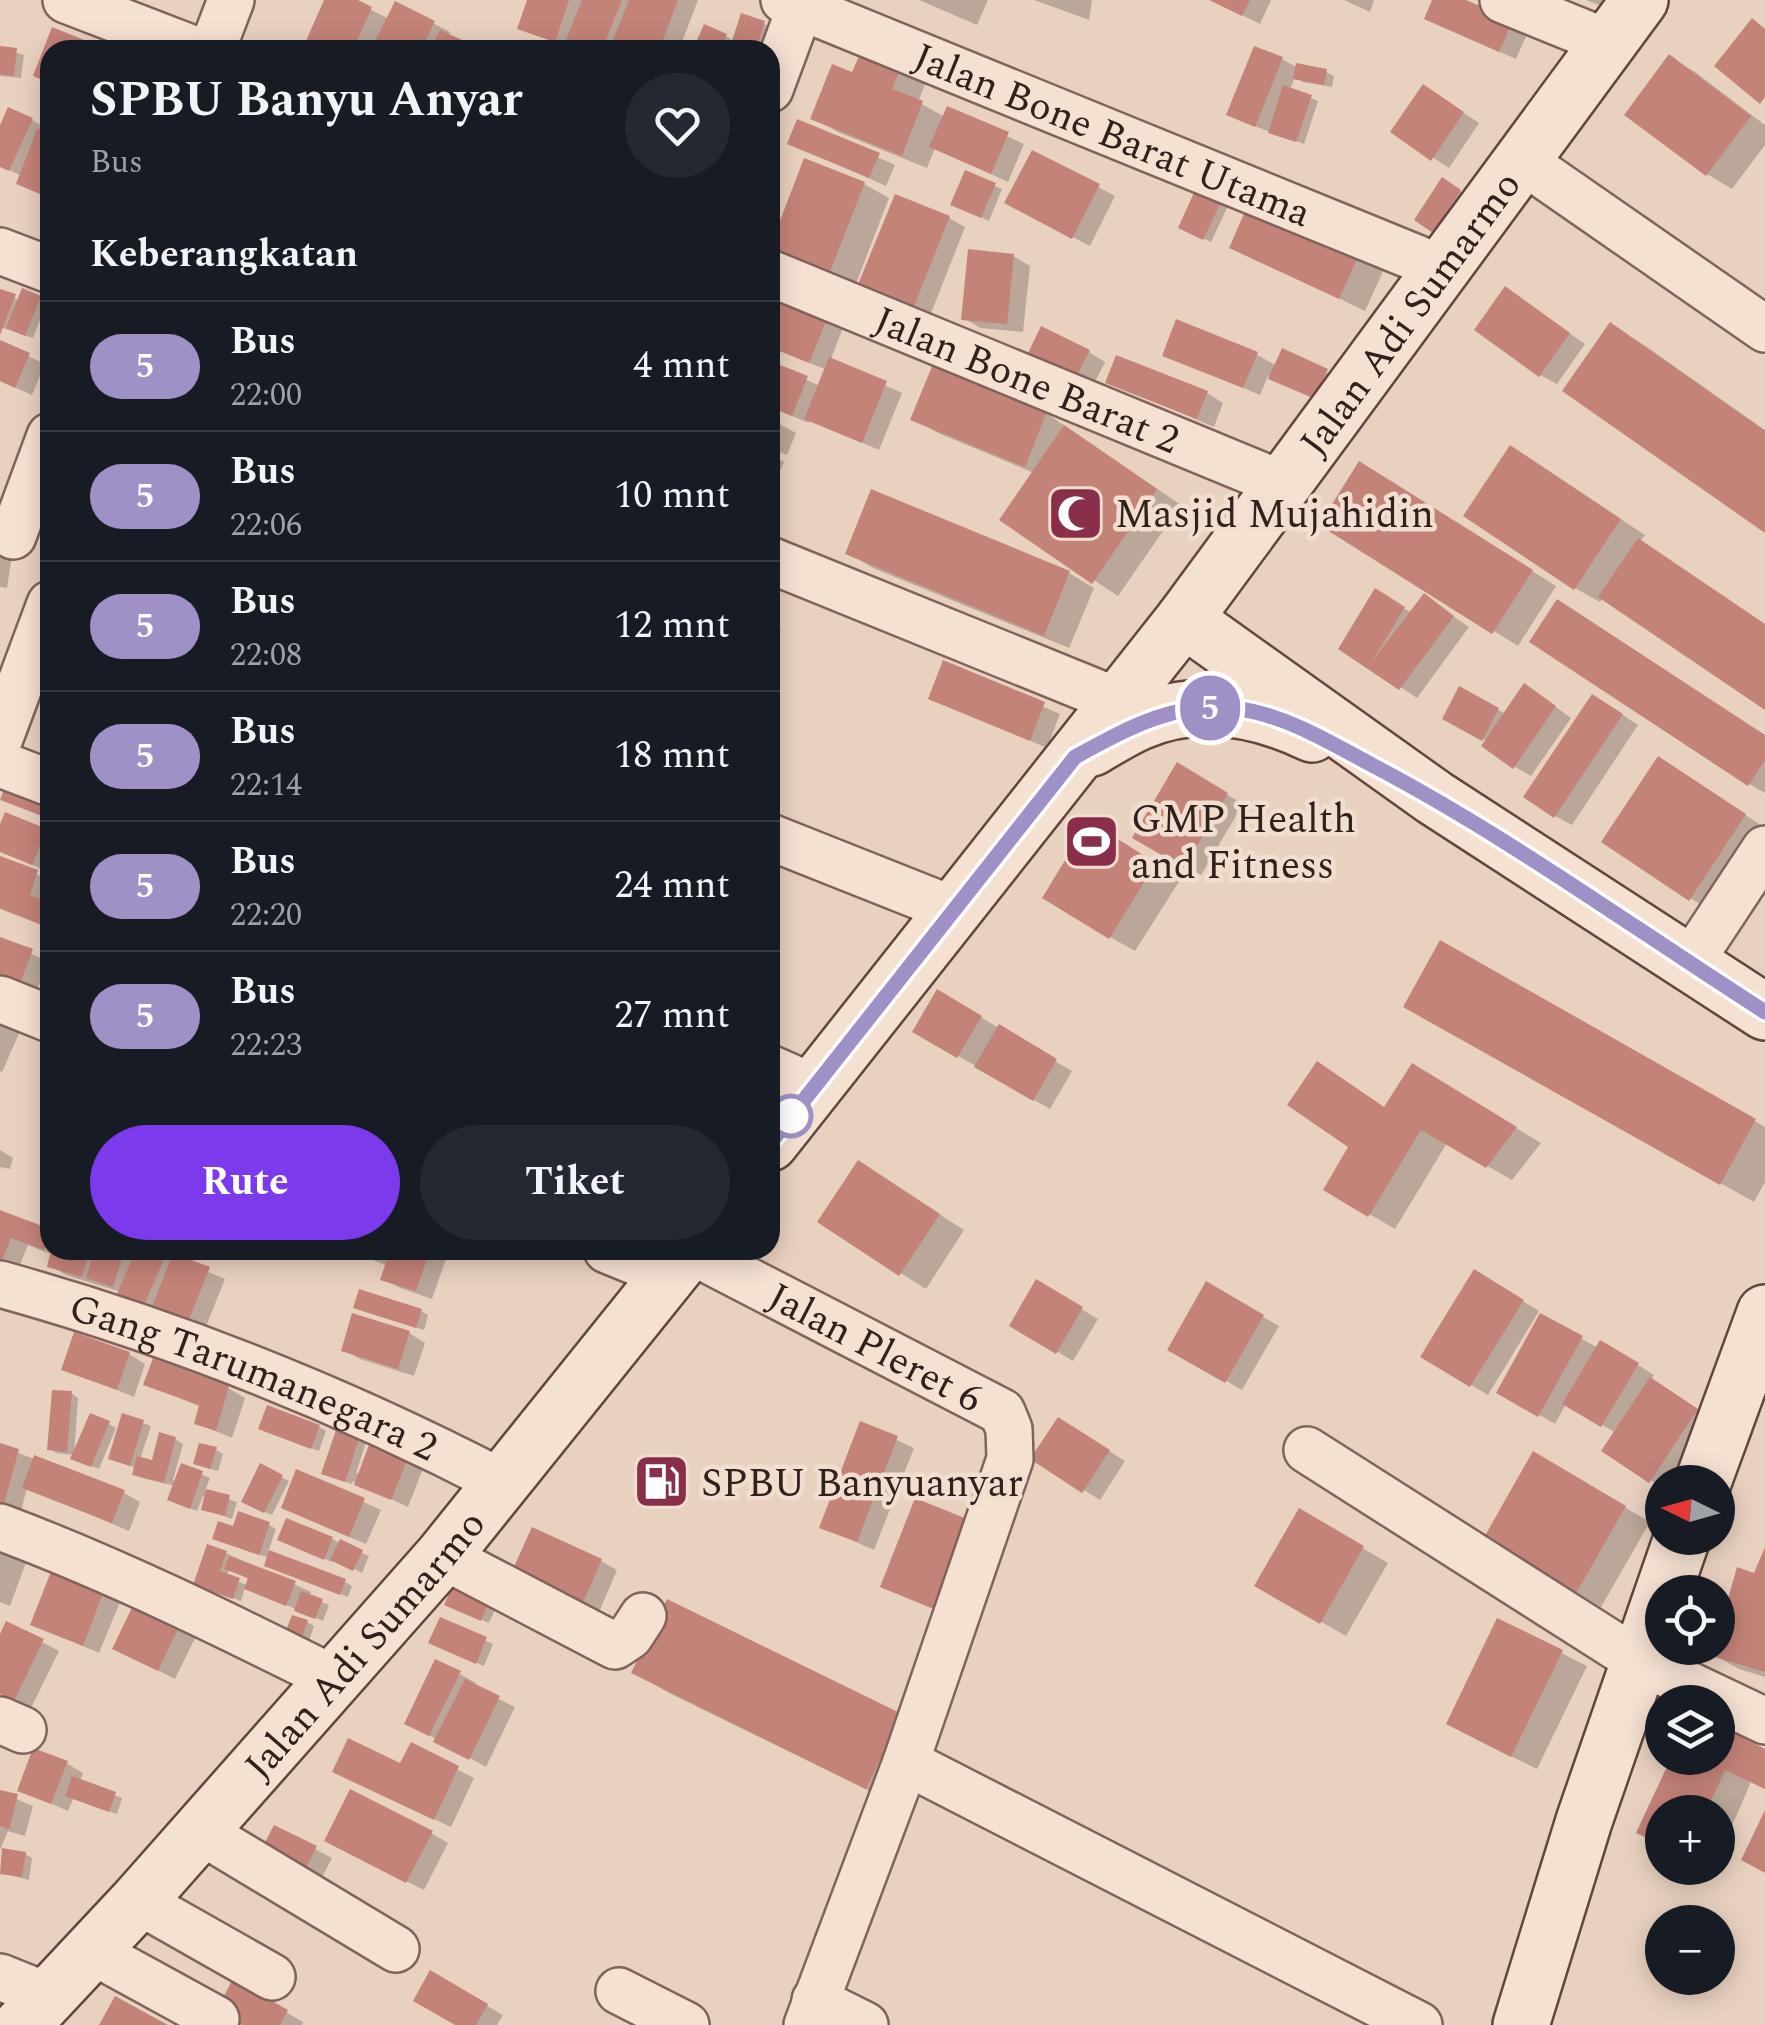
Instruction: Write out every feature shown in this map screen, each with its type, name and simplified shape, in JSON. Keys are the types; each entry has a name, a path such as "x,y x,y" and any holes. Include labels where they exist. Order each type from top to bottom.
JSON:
{"main road":[{"name":"Jalan Adi Sumarmo","path":"780,1114 792,1077 954,910 1120,702 1625,21"},
{"path":"1184,619 1435,798 1765,1012"},
{"path":"1075,757 1141,721 1192,708 1239,708 1286,722 1435,798"},
{"name":"Jalan Adi Sumarmo","path":"36,2011 443,1556 678,1263"},
{"path":"1708,1465 1765,1312"},
{"path":"1522,2025 1637,1660 1676,1555"}],"street":[{"path":"66,0 170,40"},
{"path":"216,40 230,0"},
{"path":"1503,0 1625,21"},
{"path":"780,56 796,2"},
{"name":"Jalan Bone Barat Utama","path":"796,2 1441,268"},
{"path":"1522,161 1765,329"},
{"path":"0,251 40,266"},
{"name":"Jalan Bone Barat 2","path":"780,278 1282,484"},
{"path":"21,540 40,472"},
{"path":"780,564 1120,702"},
{"path":"0,738 40,631"},
{"path":"0,764 40,779"},
{"path":"780,840 954,910"},
{"path":"1689,964 1765,849"},
{"path":"0,998 40,1015"},
{"name":"Jalan Pleret 6","path":"678,1263 1002,1412 1009,1429 1010,1459 906,1762"},
{"name":"Gang Tarumanegara 2","path":"0,1284 94,1310 216,1356 391,1428 503,1483"},
{"path":"1307,1450 1637,1660 1765,1721"},
{"path":"0,1527 191,1607 334,1680"},
{"path":"443,1556 615,1646 630,1636 643,1616"},
{"path":"865,2025 811,2013 906,1762 1418,2025"},
{"path":"200,1831 396,1949"},
{"path":"138,1901 272,1977"},
{"path":"92,1951 216,2019"},
{"path":"0,1976 36,2011"},
{"path":"619,1991 686,2025"}],"building":[{"path":"324,0 358,0 372,7 357,40 306,40"},
{"path":"527,0 569,0 556,40 517,29"},
{"path":"582,0 622,0 606,40 566,40"},
{"path":"629,0 678,0 663,40 613,40"},
{"path":"1209,0 1250,0 1242,16"},
{"path":"1432,0 1466,0 1513,20 1499,52 1424,19"},
{"path":"395,1 435,21 426,40 376,40"},
{"path":"741,13 765,21 759,40 732,40"},
{"path":"1752,18 1765,29 1765,97 1760,104 1714,66"},
{"path":"704,24 727,34 724,40 697,40"},
{"path":"52,27 84,40 47,40"},
{"path":"440,30 462,40 435,40"},
{"path":"865,43 904,60 892,89 923,101 902,156 810,119 832,64 852,72"},
{"path":"0,46 17,48 14,76 0,74"},
{"path":"1254,46 1283,57 1255,127 1226,115"},
{"path":"1669,54 1751,116 1706,176 1624,115"},
{"path":"40,58 40,79 33,76"},
{"path":"1296,63 1327,69 1324,85 1293,79"},
{"path":"1423,84 1464,112 1431,161 1390,132"},
{"path":"1283,85 1312,95 1296,142 1268,133"},
{"path":"947,106 1009,132 991,174 929,147"},
{"path":"8,107 33,118 9,171 0,167 0,125"},
{"path":"797,119 880,153 869,178 787,144"},
{"path":"37,129 40,130 40,194 16,184"},
{"path":"1032,150 1100,184 1072,239 1004,203"},
{"path":"804,158 865,182 826,282 780,265 780,221"},
{"path":"965,170 996,183 981,218 950,205"},
{"path":"1442,177 1461,190 1433,233 1414,220"},
{"path":"1197,186 1223,198 1203,240 1178,228"},
{"path":"895,194 950,216 913,309 857,287"},
{"path":"1250,200 1361,250 1339,299 1229,248"},
{"path":"968,249 1014,254 1007,324 961,320"},
{"path":"1505,286 1570,333 1539,377 1474,330"},
{"path":"22,288 40,296 25,336 6,328"},
{"path":"0,289 16,294 0,335"},
{"path":"780,297 828,317 809,363 780,351"},
{"path":"1176,319 1258,352 1243,388 1162,356"},
{"path":"1610,322 1765,431 1765,533 1562,391"},
{"path":"1041,326 1090,350 1076,377 1028,353"},
{"path":"0,340 30,353 15,388 0,381"},
{"path":"1282,348 1328,369 1315,399 1268,379"},
{"path":"1116,355 1208,391 1197,419 1105,383"},
{"path":"829,357 887,381 862,443 804,419"},
{"path":"933,364 1047,411 1025,467 910,420"},
{"path":"780,365 808,376 792,416 780,411"},
{"path":"1064,425 1157,489 1092,584 999,520"},
{"path":"1510,445 1621,519 1574,590 1463,516"},
{"path":"1359,461 1533,570 1492,634 1319,525"},
{"path":"871,489 1070,571 1044,636 845,554"},
{"path":"1638,538 1765,624 1765,710 1598,597"},
{"path":"1375,588 1405,607 1371,663 1424,593 1454,616 1399,690 1338,649"},
{"path":"1557,599 1765,735 1765,760 1748,786 1529,642"},
{"path":"943,660 1045,702 1030,741 928,699"},
{"path":"1524,683 1556,706 1513,769 1481,746"},
{"path":"1459,686 1499,708 1482,741 1442,719"},
{"path":"1592,694 1623,714 1554,818 1523,797"},
{"path":"1658,756 1746,814 1689,901 1601,842"},
{"path":"1177,762 1228,793 1184,868 1132,838"},
{"path":"7,781 40,794 40,815 0,800"},
{"path":"5,812 40,826 40,846 32,865 0,852 0,824"},
{"path":"1089,821 1156,863 1109,939 1042,898"},
{"path":"0,856 38,870 30,895 40,899 40,924 0,908"},
{"path":"0,937 33,949 19,986 0,979"},
{"path":"1440,940 1756,1119 1720,1185 1403,1007"},
{"path":"937,989 982,1016 957,1058 912,1032"},
{"path":"999,1024 1057,1059 1033,1101 974,1067"},
{"path":"1317,1061 1384,1107 1412,1063 1517,1127 1486,1168 1421,1130 1368,1217 1323,1190 1348,1147 1287,1105"},
{"path":"858,1160 940,1214 899,1276 817,1222"},
{"path":"0,1210 40,1225 40,1249 11,1238 0,1265"},
{"path":"49,1260 87,1260 82,1277 47,1267"},
{"path":"92,1260 122,1260 113,1287 86,1278"},
{"path":"132,1260 164,1260 143,1308 116,1296"},
{"path":"170,1260 192,1260 210,1267 184,1332 148,1317"},
{"path":"387,1260 427,1260 416,1291 380,1280"},
{"path":"1474,1269 1524,1300 1470,1387 1420,1357"},
{"path":"1036,1279 1083,1307 1056,1354 1009,1326"},
{"path":"1206,1281 1264,1315 1225,1383 1167,1350"},
{"path":"359,1289 422,1309 416,1328 353,1308"},
{"path":"352,1313 410,1331 398,1369 341,1351"},
{"path":"1540,1313 1583,1336 1538,1417 1496,1393"},
{"path":"74,1332 130,1352 117,1390 61,1370"},
{"path":"1600,1340 1639,1363 1601,1427 1562,1404"},
{"path":"153,1358 229,1386 216,1431 194,1424 199,1405 143,1385"},
{"path":"1650,1377 1698,1409 1661,1465 1645,1465 1645,1480 1601,1451"},
{"path":"52,1390 72,1391 67,1452 47,1450"},
{"path":"267,1405 320,1425 311,1449 258,1429"},
{"path":"90,1413 110,1421 91,1467 70,1459"},
{"path":"122,1413 144,1420 130,1466 108,1459"},
{"path":"1058,1417 1110,1450 1082,1493 1030,1459"},
{"path":"339,1421 362,1429 345,1482 321,1474"},
{"path":"860,1421 898,1436 857,1542 819,1528"},
{"path":"159,1432 176,1437 164,1483 132,1475 137,1456 152,1460"},
{"path":"373,1434 411,1450 391,1500 354,1485"},
{"path":"0,1443 19,1449 3,1508 0,1507"},
{"path":"199,1443 217,1447 210,1469 193,1464"},
{"path":"1533,1451 1626,1506 1575,1595 1482,1541"},
{"path":"34,1455 125,1490 112,1523 22,1488"},
{"path":"181,1463 203,1471 190,1509 167,1500"},
{"path":"260,1463 283,1475 264,1513 241,1502"},
{"path":"296,1469 365,1498 349,1537 281,1508"},
{"path":"206,1489 230,1495 225,1516 201,1510"},
{"path":"915,1498 972,1521 936,1610 880,1587"},
{"path":"1299,1508 1364,1546 1320,1624 1254,1586"},
{"path":"238,1511 270,1522 259,1555 212,1539 218,1521 233,1526"},
{"path":"286,1518 333,1537 324,1560 277,1540"},
{"path":"532,1527 602,1559 582,1605 511,1573"},
{"path":"340,1539 363,1550 353,1571 330,1560"},
{"path":"207,1544 227,1551 220,1571 240,1578 233,1599 193,1585"},
{"path":"1765,1547 1765,1672 1735,1663 1735,1575 1737,1567 1754,1573"},
{"path":"269,1550 346,1579 340,1595 264,1566"},
{"path":"229,1556 296,1581 286,1606 244,1589 248,1578 224,1569"},
{"path":"54,1564 106,1585 83,1646 30,1625"},
{"path":"455,1580 491,1596 481,1621 444,1605"},
{"path":"301,1591 323,1599 315,1619 294,1611"},
{"path":"137,1597 182,1620 158,1671 112,1649"},
{"path":"667,1599 902,1714 866,1789 631,1673"},
{"path":"292,1615 308,1620 300,1644 283,1638"},
{"path":"440,1617 487,1637 476,1664 428,1643"},
{"path":"1497,1618 1563,1650 1511,1757 1446,1724"},
{"path":"6,1621 44,1639 14,1701 0,1694 0,1634"},
{"path":"435,1659 461,1671 429,1736 404,1724"},
{"path":"465,1679 500,1696 469,1760 433,1742"},
{"path":"1735,1730 1742,1733 1740,1737 1765,1749 1765,1789 1735,1775"},
{"path":"348,1738 400,1763 411,1742 459,1766 434,1820 332,1772"},
{"path":"33,1748 68,1761 51,1804 17,1791"},
{"path":"1663,1775 1723,1775 1714,1795 1654,1795"},
{"path":"72,1776 116,1792 109,1812 65,1796"},
{"path":"350,1789 433,1831 406,1883 324,1841"},
{"path":"0,1790 18,1794 9,1829 0,1826"},
{"path":"1765,1810 1765,1873 1741,1860"},
{"path":"1645,1814 1645,1837 1636,1833"},
{"path":"274,1825 317,1846 301,1878 258,1856"},
{"path":"2,1848 26,1852 22,1877 0,1874"},
{"path":"430,1970 488,2004 476,2025 455,2025 413,2001"},
{"path":"233,1979 288,2010 280,2025 242,2025 216,2011"},
{"path":"115,1996 168,2025 99,2025"}],"bus line":[{"name":"5","path":"780,1130 1075,757 1141,721 1192,708 1239,708 1286,722 1435,798 1765,1012"}],"place":[{"name":"Masjid Mujahidin","path":"1076,513"},
{"name":"GMP Health and Fitness","path":"1092,841"},
{"name":"SPBU Banyuanyar","path":"662,1482"}]}
